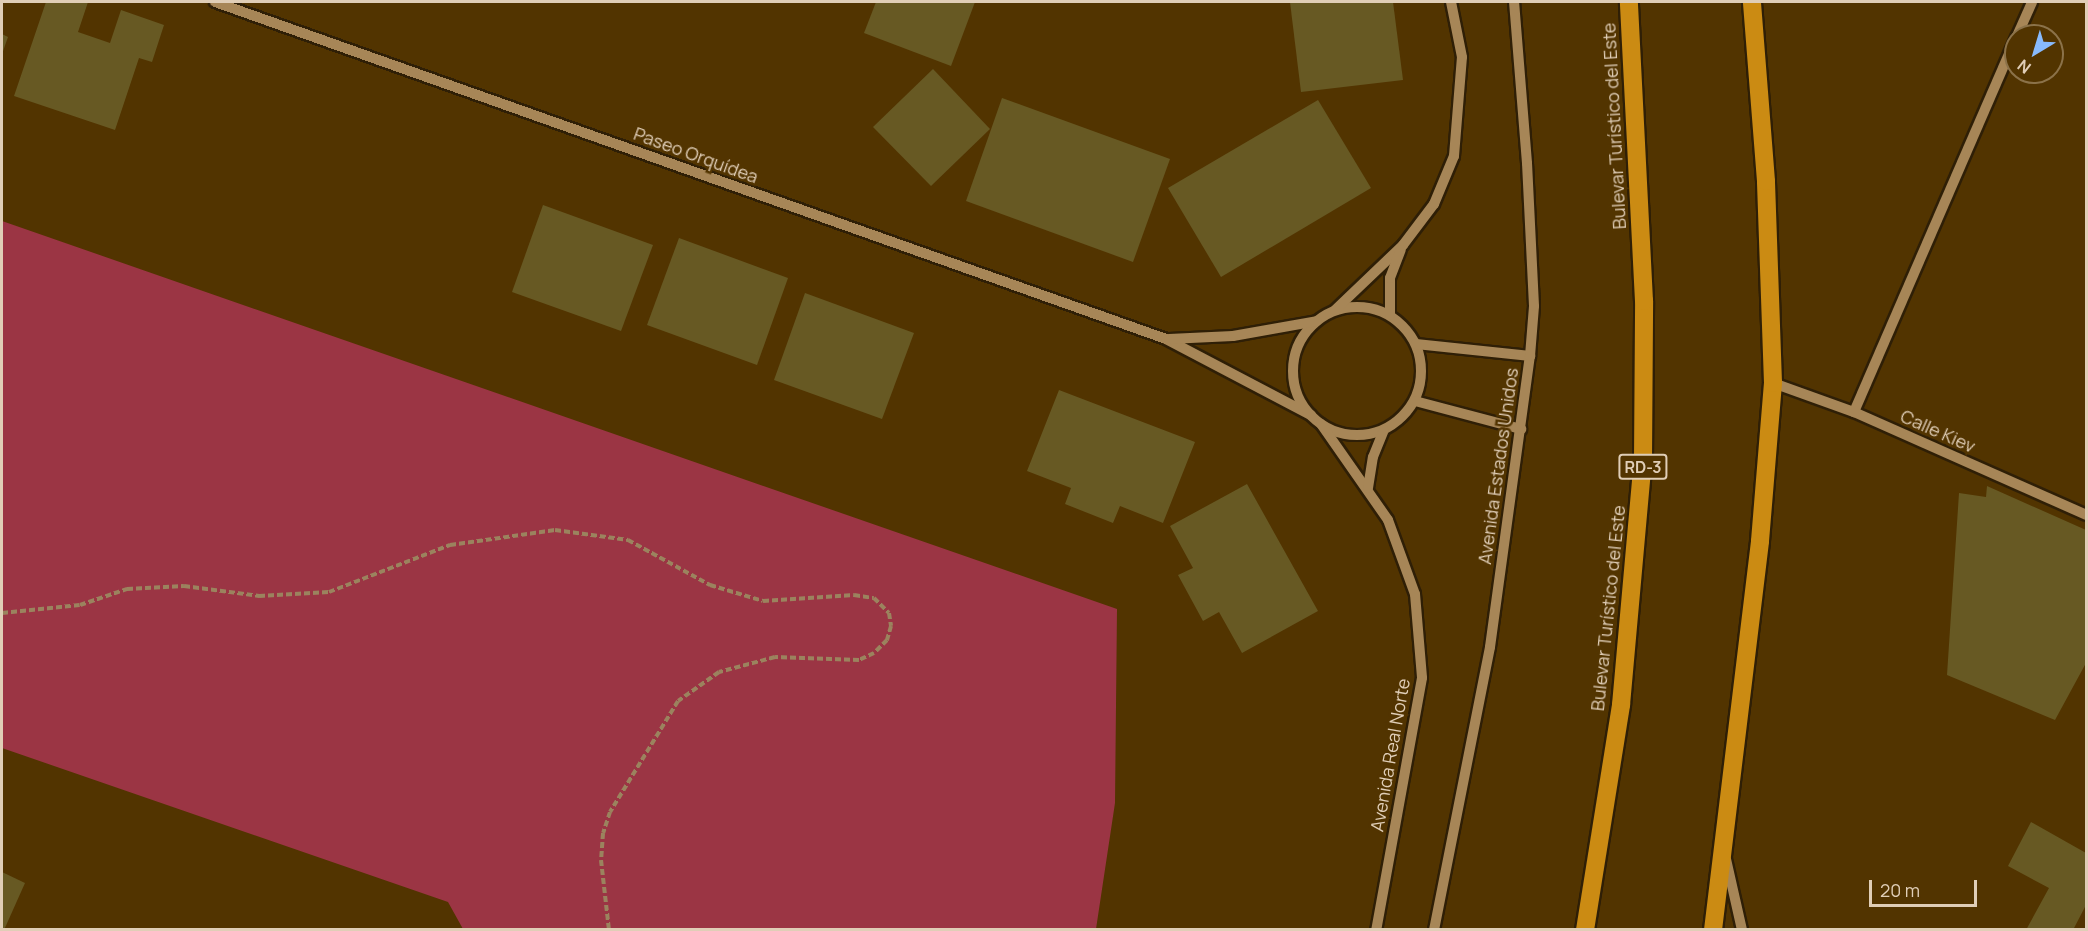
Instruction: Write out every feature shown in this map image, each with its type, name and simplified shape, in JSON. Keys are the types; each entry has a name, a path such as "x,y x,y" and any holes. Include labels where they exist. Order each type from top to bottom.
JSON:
{"highway":[{"name":"Bulevar Turístico del Este","path":"1585,930 1621,705 1643,459 1644,301 1629,2"},
{"path":"1713,930 1760,541 1773,383 1766,181 1752,2"}],"street":[{"name":"Paseo Orquídea","path":"215,2 1166,339"},
{"path":"1328,315 1370,281 1403,245 1434,204 1454,156 1462,57 1451,2"},
{"name":"Avenida Estados Unidos","path":"1434,930 1490,647 1530,356 1534,306 1527,163 1514,2"},
{"path":"2022,24 2031,2"},
{"path":"1854,412 2004,65"},
{"path":"1390,315 1390,278 1403,245"},
{"path":"1365,307 1390,315 1416,344 1421,383 1415,401 1402,419 1384,430 1363,435 1341,434 1321,424 1311,415 1166,339 1233,336 1317,321 1340,309 1365,307"},
{"path":"1311,415 1297,393 1293,373 1304,335 1317,321"},
{"path":"1416,344 1530,356"},
{"name":"Calle Kiev","path":"1773,383 1854,412 2086,515"},
{"path":"1415,401 1521,429"},
{"name":"Avenida Real Norte","path":"1321,424 1368,488 1388,520 1415,594 1422,678 1376,930"},
{"path":"1368,488 1373,457 1384,430"},
{"path":"1723,845 1742,930"}],"path":[{"path":"2,613 80,605 128,589 184,586 259,596 329,592 450,545 555,530 628,540 710,585 763,601 854,595 874,598 888,613 891,626 887,640 874,653 859,660 775,657 719,672 678,701 610,812 603,833 601,860 609,930"}],"shaded area":[{"path":"2,221 1117,609 1115,803 1096,929 463,929 448,902 2,748"}],"building":[{"path":"46,2 88,2 78,32 110,43 121,10 164,25 152,62 139,58 115,130 14,96"},
{"path":"876,2 975,2 951,66 864,33"},
{"path":"1290,2 1393,2 1403,80 1301,92"},
{"path":"2,34 8,37 2,54"},
{"path":"933,69 990,129 931,186 873,127"},
{"path":"1002,98 1170,159 1133,262 966,201"},
{"path":"1318,100 1371,188 1221,277 1168,188"},
{"path":"543,205 653,245 621,331 512,292"},
{"path":"679,238 788,278 757,365 647,325"},
{"path":"805,293 914,333 882,419 774,380"},
{"path":"1059,390 1195,442 1163,523 1120,506 1113,523 1065,504 1071,488 1027,471"},
{"path":"1247,484 1318,611 1242,653 1219,612 1203,621 1178,575 1193,568 1170,526"},
{"path":"1987,486 2086,530 2086,663 2055,720 1947,675 1959,493 1986,497"},
{"path":"2031,822 2086,853 2086,905 2073,930 2026,930 2049,888 2008,866"},
{"path":"2,872 25,883 4,930 2,930"}]}
